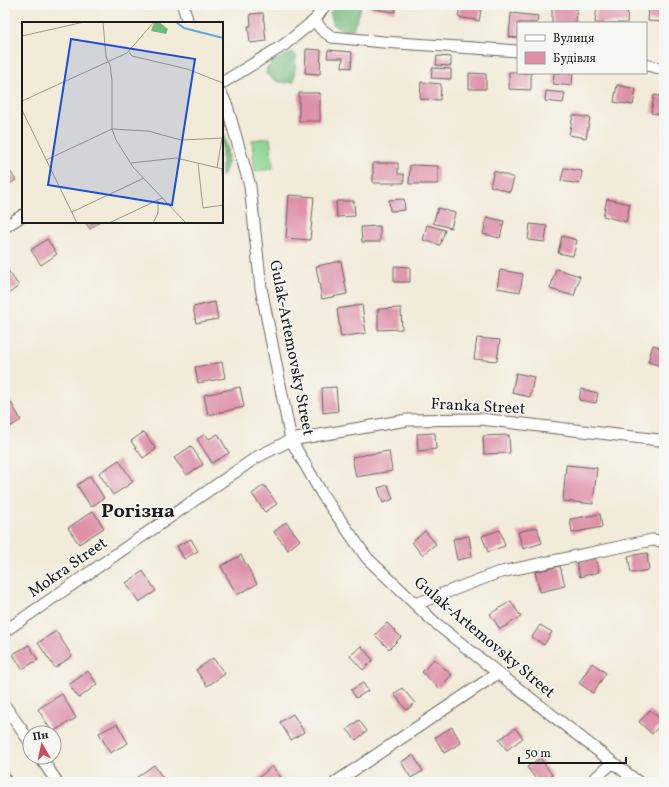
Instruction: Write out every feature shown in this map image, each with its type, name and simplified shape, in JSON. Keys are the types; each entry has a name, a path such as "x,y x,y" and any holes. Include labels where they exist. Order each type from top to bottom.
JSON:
{"street":[{"path":"183,5 188,22"},
{"path":"223,82 284,45 315,20 325,5"},
{"path":"315,20 321,29 332,37 517,52"},
{"path":"647,65 664,69"},
{"name":"Gulak-Artemovsky Street","path":"223,96 250,186 261,288 291,440 322,494 367,558 433,621 638,782"},
{"path":"5,226 22,216"},
{"name":"Franka Street","path":"291,440 407,420 481,419 664,440"},
{"name":"Mokra Street","path":"5,631 257,457 291,440"},
{"path":"416,604 497,573 652,540 664,541"},
{"path":"336,782 498,673"},
{"path":"5,706 22,730"},
{"path":"591,782 612,763"},
{"path":"46,765 58,782"}],"green space":[{"path":"335,5 361,5 353,29 345,31 334,25 330,13"},
{"path":"293,52 296,55 294,82 279,82 266,74 267,68 274,61"},
{"path":"223,133 228,154 223,175"},
{"path":"270,138 273,169 255,171 252,140"}],"building":[{"path":"371,5 396,5 395,12 370,8"},
{"path":"460,5 482,5 479,21 458,17"},
{"path":"597,5 628,5 627,22 595,22"},
{"path":"649,5 664,5 664,22 648,21"},
{"path":"552,7 577,7 576,22 552,22"},
{"path":"263,13 266,41 250,43 248,26 251,26 250,14"},
{"path":"511,13 538,16 537,22 517,22 517,38 509,37"},
{"path":"306,49 321,50 320,74 305,73"},
{"path":"328,50 352,52 351,68 342,67 343,58 327,58"},
{"path":"437,56 451,57 451,66 436,65"},
{"path":"432,68 451,69 451,79 431,78"},
{"path":"509,72 517,72 517,74 531,74 531,90 509,89"},
{"path":"469,73 486,74 486,89 469,89"},
{"path":"554,74 573,74 572,86 553,84"},
{"path":"421,82 441,84 440,100 420,99"},
{"path":"617,85 636,89 633,105 614,102"},
{"path":"546,91 565,93 563,103 545,101"},
{"path":"299,93 320,93 320,121 299,121"},
{"path":"654,95 664,97 664,115 651,113"},
{"path":"573,115 590,118 586,138 569,135"},
{"path":"373,163 398,163 398,174 404,174 404,183 373,183"},
{"path":"5,164 16,180 5,187"},
{"path":"410,165 438,166 438,184 409,184"},
{"path":"564,168 582,171 580,184 561,181"},
{"path":"494,171 514,178 510,192 490,186"},
{"path":"289,195 314,197 310,240 286,238"},
{"path":"404,199 405,210 390,211 389,200"},
{"path":"607,199 630,204 626,222 603,216"},
{"path":"336,201 354,201 355,216 337,217"},
{"path":"438,208 455,213 451,228 433,223"},
{"path":"487,217 504,221 500,238 483,234"},
{"path":"86,223 98,223 90,229"},
{"path":"530,224 547,226 545,242 528,240"},
{"path":"427,225 445,230 440,245 423,240"},
{"path":"380,226 380,242 362,242 361,227"},
{"path":"562,236 577,240 573,256 558,253"},
{"path":"47,239 57,254 41,265 31,250"},
{"path":"341,261 347,294 322,299 316,266"},
{"path":"5,266 19,286 7,295 5,292"},
{"path":"394,266 410,267 410,282 394,282"},
{"path":"556,269 580,276 574,296 550,289"},
{"path":"500,270 523,274 520,292 497,288"},
{"path":"215,302 218,319 196,323 193,307"},
{"path":"362,305 366,333 341,337 337,309"},
{"path":"401,308 402,329 378,330 378,309"},
{"path":"477,338 500,340 497,361 474,359"},
{"path":"653,345 664,348 664,367 648,362"},
{"path":"222,362 225,378 198,383 195,367"},
{"path":"516,373 534,377 530,397 512,393"},
{"path":"240,387 244,407 208,415 204,395"},
{"path":"336,387 338,411 323,413 322,388"},
{"path":"581,389 598,393 596,403 579,400"},
{"path":"10,401 21,420 5,430 5,404"},
{"path":"144,432 156,449 143,458 131,441"},
{"path":"435,433 436,449 418,451 417,434"},
{"path":"205,434 209,439 218,434 229,453 212,463 197,439"},
{"path":"509,435 510,453 484,454 483,436"},
{"path":"191,446 203,464 187,475 174,458"},
{"path":"389,451 392,471 356,477 352,457"},
{"path":"119,460 133,482 113,495 99,473"},
{"path":"566,465 597,468 593,504 563,501"},
{"path":"90,476 104,498 91,507 77,485"},
{"path":"264,485 277,504 265,512 252,494"},
{"path":"388,485 393,499 383,503 378,488"},
{"path":"93,511 104,528 79,544 68,528"},
{"path":"600,514 602,527 572,533 570,519"},
{"path":"286,522 300,540 288,550 274,532"},
{"path":"537,527 542,543 523,549 518,532"},
{"path":"500,530 505,546 488,552 482,536"},
{"path":"425,531 436,544 422,555 412,542"},
{"path":"469,536 472,557 457,560 453,539"},
{"path":"191,539 198,551 184,559 177,546"},
{"path":"647,553 649,570 631,573 628,556"},
{"path":"241,555 257,584 237,595 221,566"},
{"path":"595,557 599,572 580,577 576,562"},
{"path":"560,566 565,586 540,592 535,572"},
{"path":"143,571 156,591 139,602 126,583"},
{"path":"511,601 521,617 500,629 490,614"},
{"path":"387,623 401,637 389,649 375,635"},
{"path":"540,625 552,632 544,645 532,637"},
{"path":"56,631 72,656 55,668 38,643"},
{"path":"29,645 38,660 22,669 13,654"},
{"path":"361,646 373,660 363,670 350,656"},
{"path":"213,658 225,674 207,686 196,670"},
{"path":"434,659 452,675 439,688 422,672"},
{"path":"592,663 606,673 593,693 579,683"},
{"path":"88,671 97,684 79,698 69,685"},
{"path":"363,683 368,691 356,698 351,690"},
{"path":"402,688 415,703 407,710 394,694"},
{"path":"62,694 76,718 62,726 48,725 38,709"},
{"path":"650,710 663,722 652,734 639,722"},
{"path":"293,714 304,732 291,740 280,722"},
{"path":"359,720 367,731 356,740 347,729"},
{"path":"117,724 128,743 110,753 99,733"},
{"path":"452,727 461,743 444,753 435,737"},
{"path":"515,728 523,738 507,750 499,740"},
{"path":"413,755 423,771 411,778 401,762"},
{"path":"540,758 553,776 545,782 538,782 527,767"},
{"path":"154,765 165,781 140,782 137,777"},
{"path":"272,766 283,780 281,782 260,782 257,779"},
{"path":"5,768 13,782 5,782"}],"district":[{"name":"Рогізна","path":"138,512"}]}
